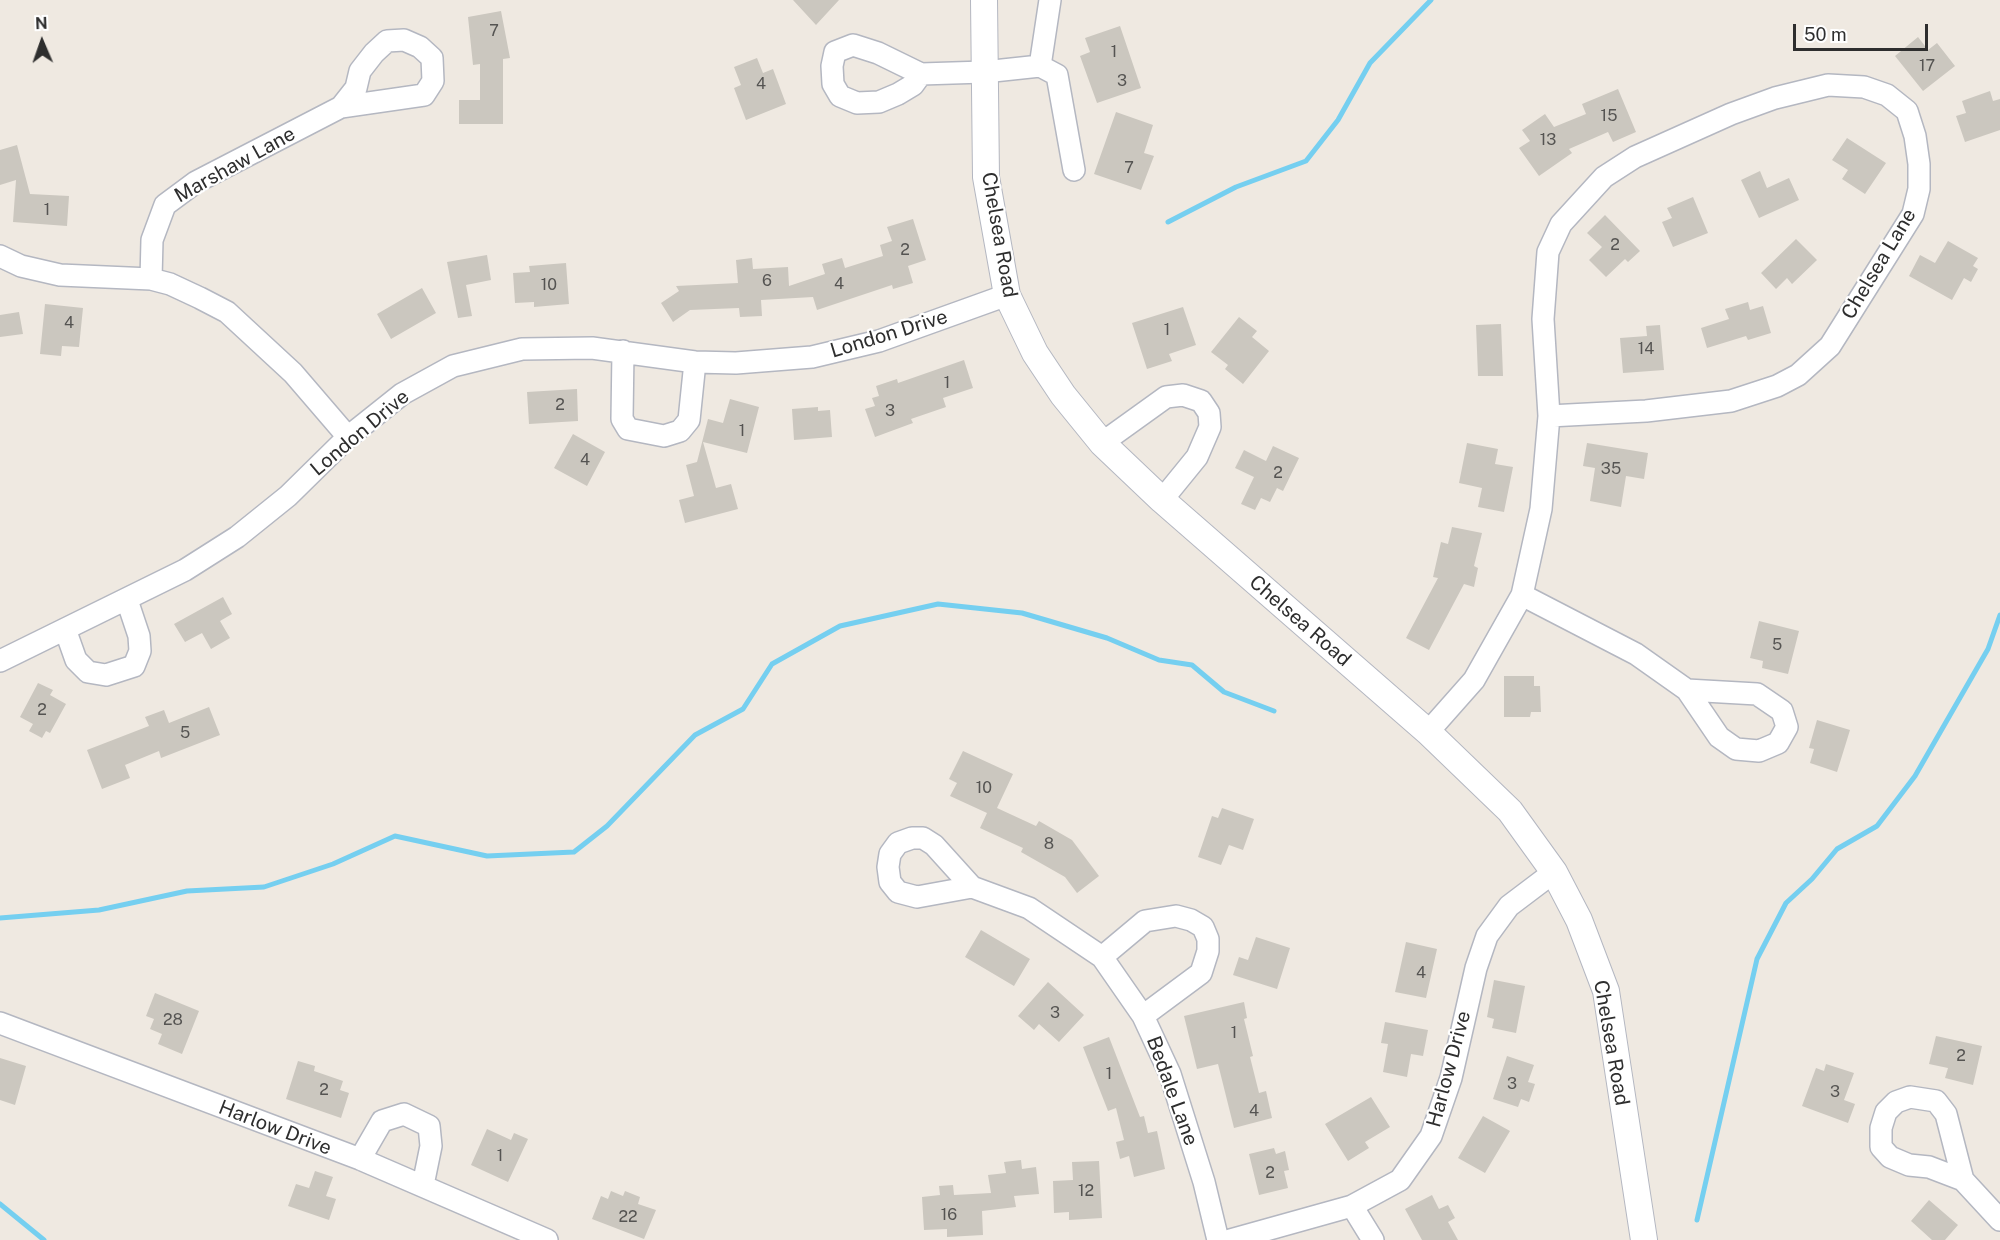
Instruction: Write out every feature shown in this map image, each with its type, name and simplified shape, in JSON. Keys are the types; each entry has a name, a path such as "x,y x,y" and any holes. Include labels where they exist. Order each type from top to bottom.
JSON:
{"street":[{"name":"Chelsea Road","path":"984,0 986,177 1007,295 1035,353 1063,395 1102,443 1162,501 1428,732 1510,811 1554,872 1579,920 1606,991 1644,1240"},
{"path":"1040,66 1050,0"},
{"path":"921,74 984,72 1040,66 1057,75 1074,170"},
{"name":"Chelsea Lane","path":"1428,732 1474,680 1522,596 1541,510 1549,416 1543,319 1548,252 1561,224 1604,177 1635,157 1731,114 1775,98 1828,85 1872,90 1887,95 1907,111 1915,135 1919,164 1919,189 1913,214 1830,346 1798,375 1777,386 1731,401 1646,411 1549,416"},
{"name":"Marshaw Lane","path":"151,279 152,240 165,205 196,182 341,107"},
{"path":"0,256 21,266 60,275 151,279 170,284 227,312 293,373 348,437"},
{"name":"London Drive","path":"0,661 186,570 237,537 288,496 348,437 402,394 453,366 522,349 592,348 695,362 736,363 812,357 879,342 1007,295"},
{"path":"623,351 622,419 628,429 664,436 680,431 689,420 695,362"},
{"path":"1102,443 1166,397 1184,394 1201,401 1209,413 1210,427 1197,458 1162,501"},
{"path":"1522,596 1636,654 1687,690"},
{"path":"65,629 76,660 88,672 106,675 134,666 140,651 139,636 127,600"},
{"name":"Harlow Drive","path":"1230,1240 1352,1206 1400,1180 1431,1136 1451,1078 1476,968 1487,936 1509,906 1554,872"},
{"name":"Bedale Lane","path":"972,887 1029,908 1102,957 1143,1016 1170,1074 1204,1182 1218,1240"},
{"path":"1102,957 1145,921 1176,916 1191,920 1203,927 1208,939 1208,951 1206,963 1200,973 1143,1016"},
{"name":"Harlow Drive","path":"0,1023 360,1159 548,1240"},
{"path":"1963,1180 1946,1114 1936,1101 1910,1097 1896,1102 1886,1112 1881,1128 1881,1147 1890,1157 1909,1165 1929,1167 1963,1180 2000,1220"},
{"path":"360,1159 382,1121 404,1114 429,1126 431,1146 423,1185"},
{"path":"1352,1206 1373,1240"}],"building":[{"path":"793,0 839,0 816,25"},
{"path":"501,11 510,58 503,59 503,124 459,124 459,100 480,100 480,64 473,65 468,17"},
{"path":"1120,26 1141,88 1097,103 1080,56 1090,52 1085,38"},
{"path":"1918,37 1928,50 1937,43 1955,66 1923,91 1895,56"},
{"path":"757,58 763,73 773,69 786,104 746,120 734,88 741,85 734,67"},
{"path":"1618,89 1636,132 1613,142 1608,132 1569,149 1572,153 1539,176 1519,148 1530,141 1522,130 1545,114 1554,127 1586,114 1582,104"},
{"path":"1990,91 1993,101 2000,99 2000,130 1965,142 1956,116 1966,113 1962,101"},
{"path":"1116,112 1153,125 1144,153 1154,156 1141,190 1094,174"},
{"path":"1847,138 1886,163 1865,194 1842,179 1848,170 1832,160"},
{"path":"17,145 30,194 69,196 67,226 13,222 16,180 0,185 0,150"},
{"path":"1760,171 1767,188 1789,178 1799,200 1759,218 1741,180"},
{"path":"1693,197 1708,233 1673,247 1662,222 1672,218 1667,208"},
{"path":"1605,215 1640,251 1628,262 1625,259 1606,277 1589,260 1602,247 1587,233"},
{"path":"913,219 926,260 908,266 913,283 893,289 892,285 817,310 813,297 761,300 762,316 740,317 739,308 690,310 673,322 661,303 679,291 676,286 738,283 736,260 752,258 753,269 788,267 789,286 825,274 822,264 842,258 845,268 883,256 880,245 892,241 887,227"},
{"path":"1796,239 1817,260 1792,284 1787,278 1776,289 1761,273"},
{"path":"1948,241 1978,258 1973,266 1978,269 1971,282 1964,278 1952,300 1909,276 1920,255 1935,263"},
{"path":"487,255 491,280 466,285 472,316 458,318 447,262"},
{"path":"566,263 569,304 534,307 534,302 515,303 513,273 530,272 529,266"},
{"path":"422,288 436,313 391,339 377,314"},
{"path":"1748,302 1750,310 1763,306 1771,333 1748,340 1746,336 1707,348 1701,328 1729,319 1725,309"},
{"path":"45,304 83,308 79,347 62,346 61,356 40,354"},
{"path":"1183,307 1196,345 1169,354 1172,361 1147,369 1132,323"},
{"path":"19,312 23,334 0,337 0,315"},
{"path":"1239,317 1257,331 1252,337 1269,351 1243,384 1225,369 1228,365 1211,352"},
{"path":"1501,324 1503,376 1478,376 1476,325"},
{"path":"1660,325 1664,370 1623,373 1620,338 1647,336 1646,326"},
{"path":"964,360 973,388 943,398 946,407 911,419 913,423 875,437 865,409 875,406 872,398 879,396 876,386 897,379 898,383"},
{"path":"577,389 578,421 529,424 527,392"},
{"path":"730,399 759,407 747,453 703,442 716,488 731,484 738,509 685,523 679,500 694,496 686,465 697,462 708,419 723,423"},
{"path":"818,407 818,411 830,410 832,437 794,440 792,409"},
{"path":"573,434 605,452 587,486 554,468"},
{"path":"1467,443 1498,449 1495,464 1513,467 1504,512 1478,507 1482,488 1459,483"},
{"path":"1587,443 1648,453 1644,479 1626,476 1621,507 1590,501 1595,468 1583,466"},
{"path":"1273,446 1299,458 1283,491 1277,488 1270,502 1261,498 1255,510 1241,504 1254,477 1235,468 1244,450 1266,461"},
{"path":"1452,527 1482,533 1474,566 1478,568 1474,587 1464,584 1429,650 1406,638 1438,578 1433,577 1441,542 1448,544"},
{"path":"223,597 232,614 220,621 230,638 211,649 202,633 185,642 174,624"},
{"path":"1759,621 1799,631 1788,674 1762,668 1763,661 1750,658"},
{"path":"1504,676 1534,676 1534,686 1540,686 1541,712 1531,712 1530,717 1504,717"},
{"path":"38,683 53,690 50,695 66,704 50,733 46,731 42,738 29,731 33,724 20,717"},
{"path":"209,707 220,735 161,758 159,751 125,765 130,778 102,789 87,750 149,726 145,717 164,710 169,723"},
{"path":"1817,720 1850,730 1837,772 1810,763 1814,749 1809,748"},
{"path":"963,751 1013,774 997,808 1036,826 1039,821 1072,840 1099,876 1077,893 1065,877 1021,852 1023,848 980,828 987,813 950,796 957,783 949,779"},
{"path":"1222,808 1254,819 1243,850 1229,845 1221,865 1198,857 1212,816 1218,818"},
{"path":"981,930 1030,959 1014,986 965,957"},
{"path":"1256,937 1290,948 1277,989 1233,975 1239,957 1248,960"},
{"path":"1406,942 1437,949 1426,998 1395,992"},
{"path":"1494,980 1525,986 1516,1033 1492,1028 1494,1019 1487,1017"},
{"path":"1048,982 1084,1015 1059,1042 1039,1024 1034,1030 1018,1016"},
{"path":"155,993 199,1011 182,1054 158,1044 162,1034 150,1029 154,1019 146,1016"},
{"path":"1244,1002 1247,1018 1244,1019 1253,1056 1250,1057 1259,1093 1266,1091 1272,1118 1234,1128 1218,1064 1197,1069 1184,1016"},
{"path":"1385,1022 1428,1030 1423,1056 1411,1054 1407,1077 1383,1072 1388,1044 1381,1043"},
{"path":"1936,1036 1982,1046 1973,1085 1945,1078 1948,1068 1929,1064"},
{"path":"1109,1037 1140,1117 1144,1116 1148,1133 1157,1131 1165,1169 1134,1177 1129,1156 1120,1159 1116,1142 1124,1140 1116,1108 1108,1111 1083,1047"},
{"path":"1507,1056 1534,1065 1528,1082 1535,1084 1529,1102 1521,1099 1518,1107 1493,1099"},
{"path":"0,1058 26,1066 15,1105 0,1100"},
{"path":"298,1061 315,1066 314,1071 343,1081 340,1090 349,1093 341,1118 286,1099"},
{"path":"1826,1064 1854,1073 1844,1100 1855,1104 1848,1123 1802,1106 1816,1068 1824,1071"},
{"path":"1371,1097 1390,1127 1365,1142 1369,1148 1348,1161 1325,1124"},
{"path":"1483,1116 1510,1131 1485,1173 1458,1158"},
{"path":"487,1129 511,1140 514,1133 528,1139 508,1182 471,1165"},
{"path":"1274,1148 1276,1154 1285,1151 1289,1170 1284,1171 1288,1188 1259,1195 1249,1154"},
{"path":"1021,1160 1022,1169 1036,1167 1039,1194 1014,1196 1016,1207 982,1211 983,1235 947,1237 947,1229 924,1230 922,1197 940,1195 939,1186 953,1185 954,1195 991,1193 988,1175 1006,1173 1004,1162"},
{"path":"1099,1161 1102,1218 1069,1220 1069,1212 1054,1213 1053,1181 1073,1180 1072,1162"},
{"path":"315,1171 333,1177 326,1196 336,1199 329,1220 288,1206 296,1184 309,1188"},
{"path":"611,1191 623,1196 625,1191 640,1197 638,1204 656,1210 644,1239 592,1219 601,1196 608,1199"},
{"path":"1432,1195 1439,1209 1448,1205 1455,1218 1448,1222 1458,1240 1422,1240 1405,1209"},
{"path":"1929,1200 1958,1225 1945,1240 1932,1240 1911,1221"}],"waterway":[{"path":"1168,222 1236,187 1306,161 1338,120 1370,63 1431,0"},
{"path":"0,918 99,910 187,891 264,887 333,864 395,836 487,856 574,852 607,826 695,735 743,709 772,664 840,626 938,604 1022,613 1107,638 1159,660 1192,665 1224,692 1274,711"},
{"path":"1697,1220 1757,959 1786,903 1812,879 1837,849 1877,826 1915,776 1988,649 2000,615"},
{"path":"0,1204 44,1240"}]}
